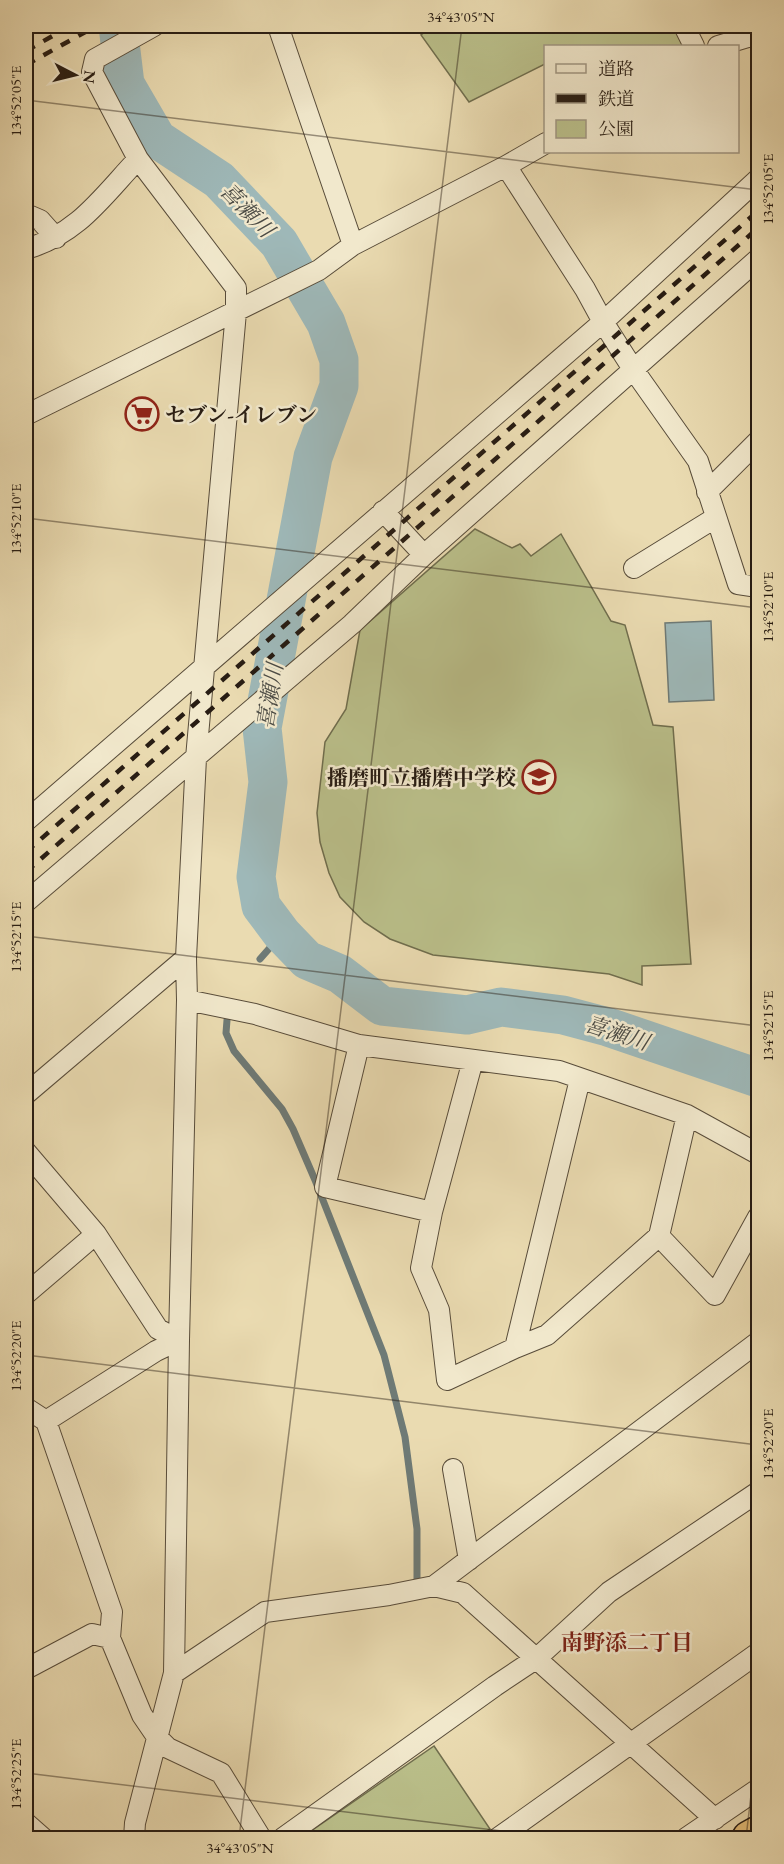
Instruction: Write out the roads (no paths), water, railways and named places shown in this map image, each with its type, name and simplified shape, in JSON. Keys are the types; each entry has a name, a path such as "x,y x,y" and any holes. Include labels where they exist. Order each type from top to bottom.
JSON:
{"highway":[{"path":"749,1839 759,1833"}],"street":[{"path":"134,1839 135,1823 174,1673 186,957 196,758 236,312 236,288 138,159 92,72 95,59 154,26"},
{"path":"278,26 353,245"},
{"path":"684,26 694,45"},
{"path":"721,45 748,37 759,37"},
{"path":"26,414 319,270 353,245 544,144"},
{"path":"26,250 56,238 77,224 138,159"},
{"path":"506,166 633,369 698,461 738,584 759,587"},
{"path":"26,821 603,322 759,179"},
{"path":"26,214 40,220 56,238"},
{"path":"26,902 352,624 424,555 759,259"},
{"path":"707,492 759,441"},
{"path":"383,511 424,555"},
{"path":"634,568 715,518"},
{"path":"26,1094 186,957"},
{"path":"187,1000 255,1014 359,1045 559,1071 687,1115 759,1154"},
{"path":"359,1045 325,1187 432,1212"},
{"path":"473,1060 432,1212 421,1268 439,1310 447,1380 547,1335 659,1236 687,1115"},
{"path":"515,1348 580,1078"},
{"path":"26,1152 96,1234 158,1329 179,1340"},
{"path":"659,1236 715,1295 759,1217"},
{"path":"26,1294 96,1234"},
{"path":"46,1421 156,1351 179,1340"},
{"path":"434,1586 759,1342"},
{"path":"26,1408 46,1421 112,1612 110,1638 142,1715 157,1737 168,1748 220,1773 261,1839"},
{"path":"453,1469 469,1560"},
{"path":"283,1839 537,1658 609,1592 759,1492"},
{"path":"174,1673 265,1612 389,1595 434,1586 463,1593 715,1819"},
{"path":"26,1669 92,1634 110,1638"},
{"path":"498,1839 759,1653"},
{"path":"686,1839 759,1789"},
{"path":"26,1822 43,1839"}],"water":[{"path":"711,621 714,700 669,702 665,623"}],"waterway":[{"name":"喜瀬川","path":"118,26 125,84 157,139 219,180 279,243 326,323 339,360 339,386 313,457 262,728 268,782 256,877 261,906 282,934 307,960 340,974 382,1006 467,1015 501,1007 563,1015 608,1027 758,1078"},
{"path":"260,959 282,934"},
{"path":"227,1020 226,1033 234,1051 282,1109 293,1129 384,1355 405,1437 417,1529 417,1579"}],"railway":[{"path":"26,51 70,26"},
{"path":"26,65 96,26"},
{"path":"26,852 758,211"},
{"path":"26,872 758,228"}],"place":[{"name":"セブン-イレブン","path":"142,414"},
{"name":"播磨町立播磨中学校","path":"539,777"}],"district":[{"name":"南野添二丁目","path":"627,1642"}]}
